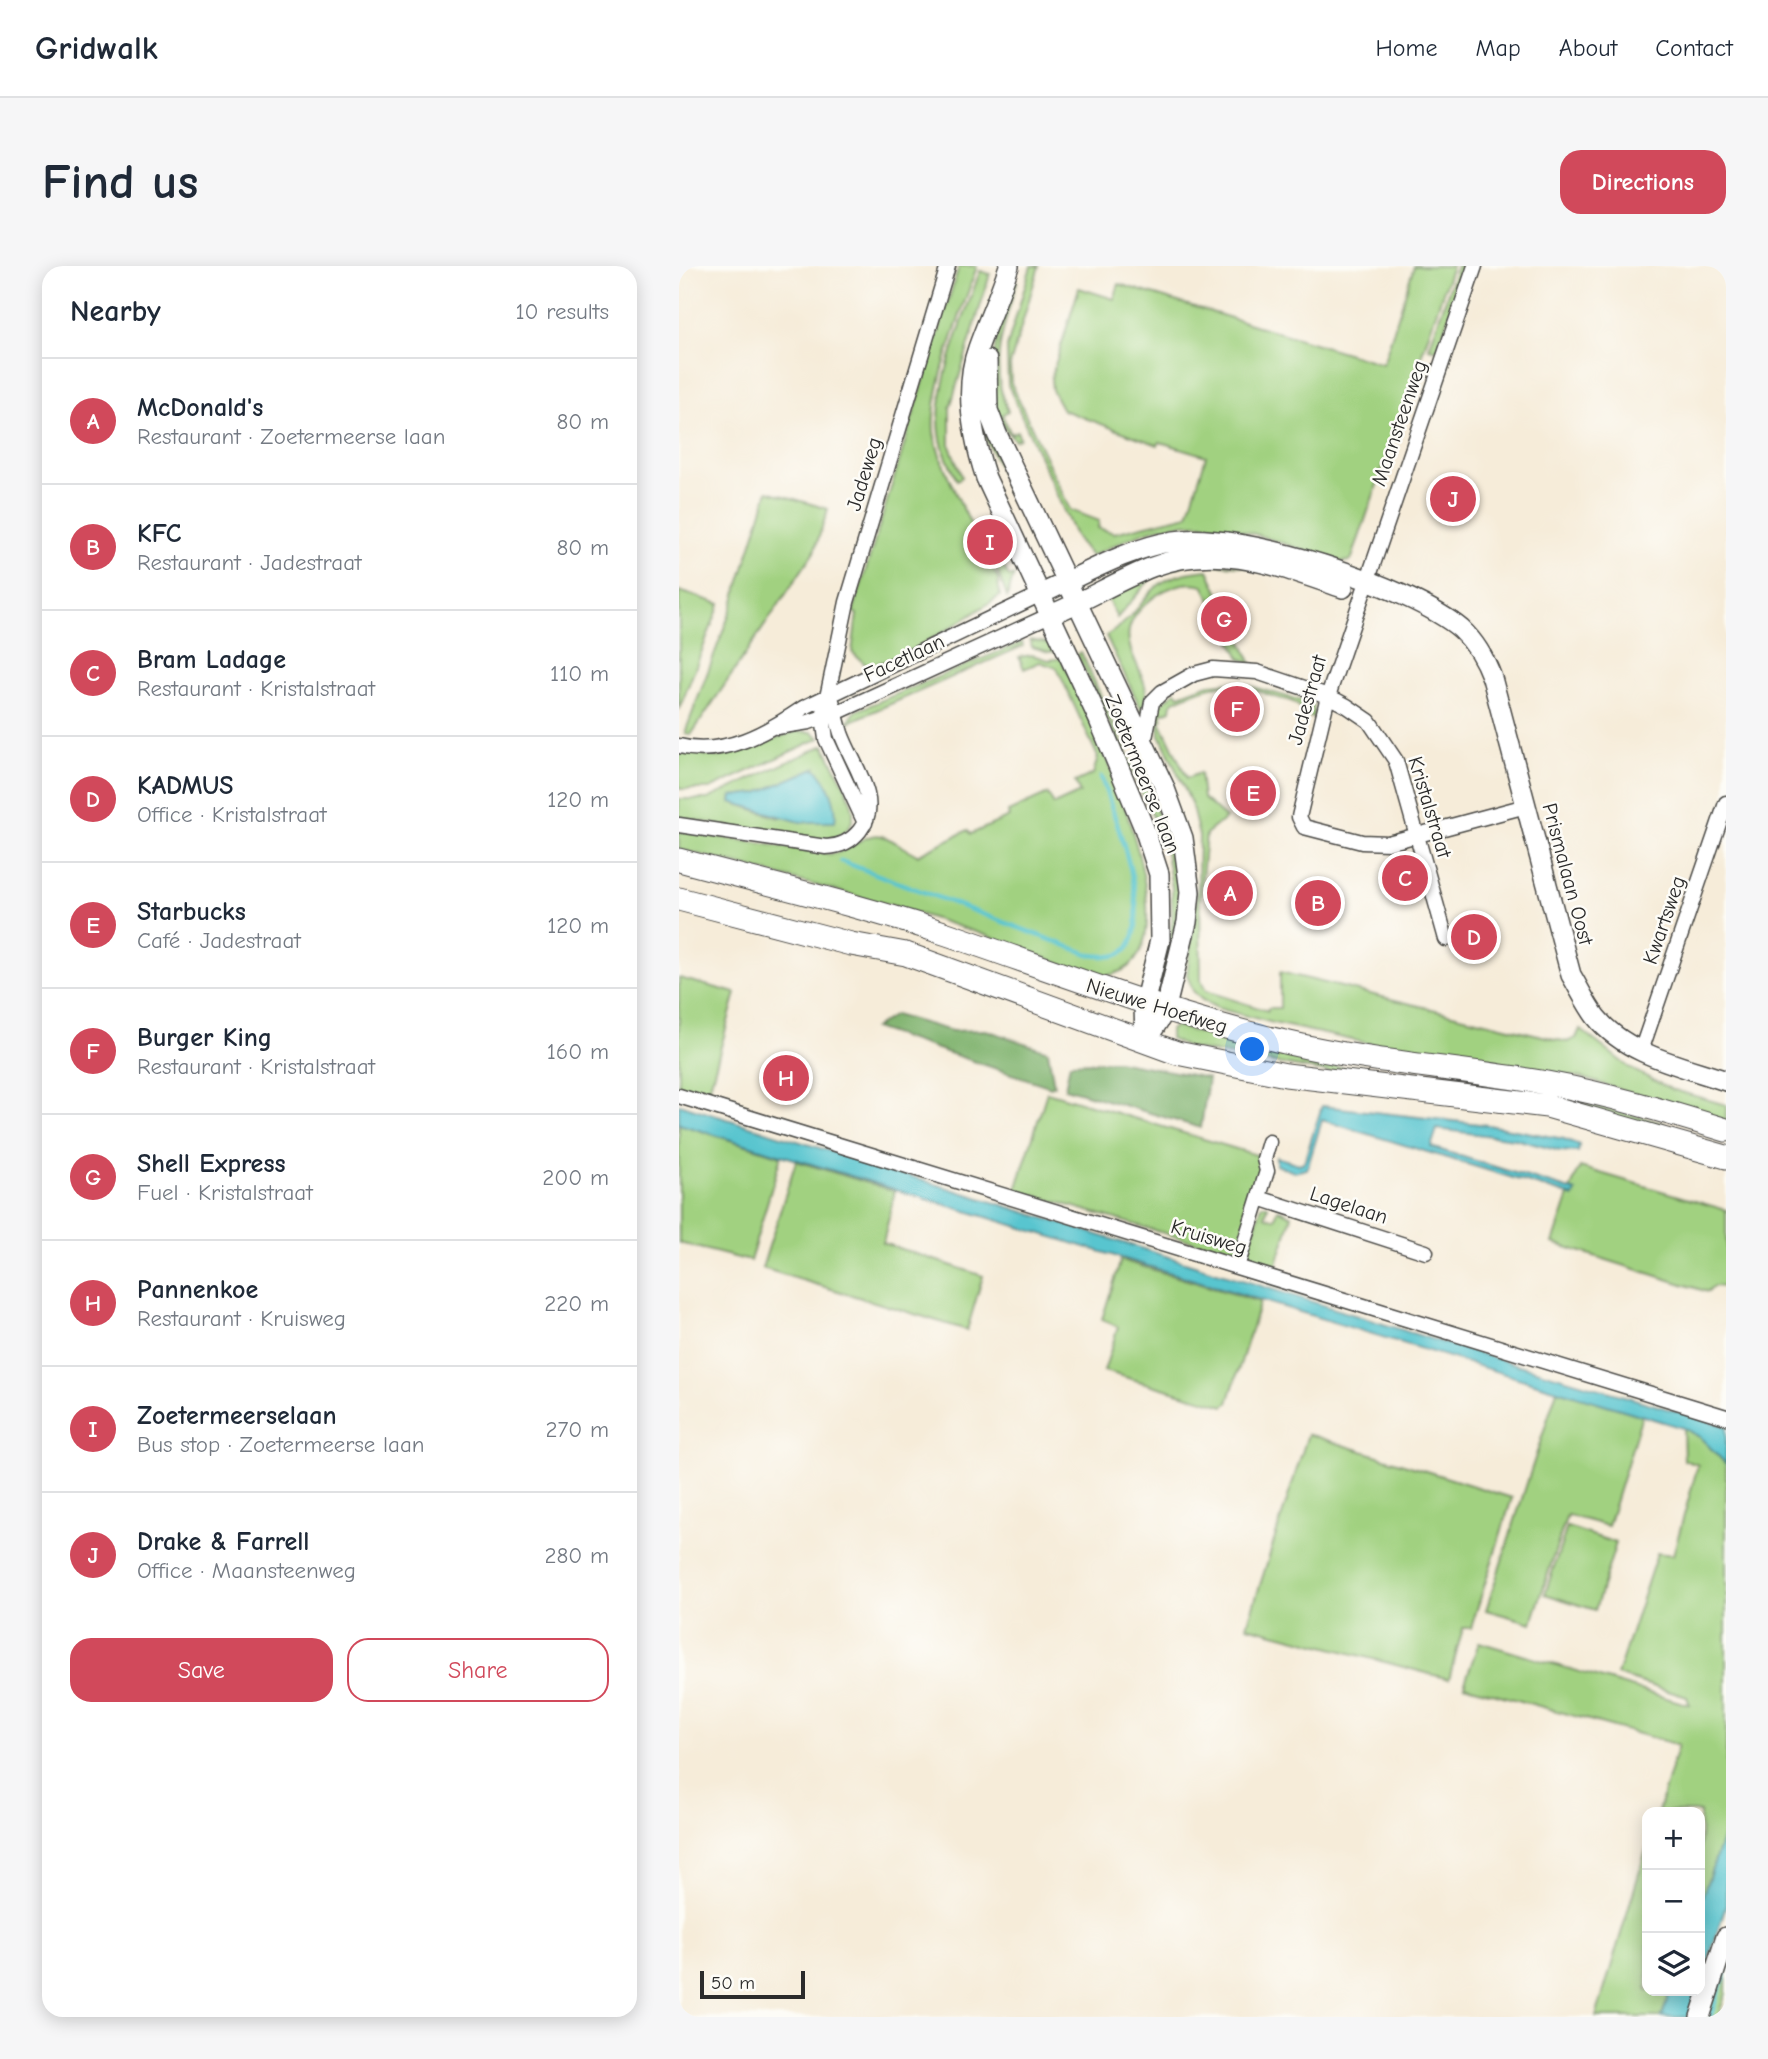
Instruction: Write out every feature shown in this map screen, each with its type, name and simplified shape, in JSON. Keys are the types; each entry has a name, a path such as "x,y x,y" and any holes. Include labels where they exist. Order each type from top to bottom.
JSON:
{"main road":[{"name":"Nieuwe Hoefweg","path":"679,860 935,931 1154,1008 1291,1044 1416,1066 1547,1083 1618,1099 1726,1130"},
{"name":"Nieuwe Hoefweg","path":"679,899 851,944 906,954 1177,1053 1259,1070 1547,1106 1726,1157"}],"street":[{"name":"Jadeweg","path":"679,825 826,847 845,843 856,836 865,823 868,796 830,715 830,695 848,603 949,266"},
{"name":"Zoetermeerse laan","path":"1009,266 994,314 977,350 971,415 975,445 986,478 1104,732 1144,828 1159,874 1160,940 1154,1008"},
{"name":"Maansteenweg","path":"1366,588 1475,266"},
{"name":"Zoetermeerse laan","path":"994,314 986,381 988,410 1007,457 1078,604 1183,838 1190,892 1184,933 1154,1008 1145,1042"},
{"name":"Prismalaan Oost","path":"1041,594 1143,548 1200,539 1266,547 1366,588 1439,614 1460,629 1485,660 1571,975 1597,1018 1641,1051 1726,1081"},
{"name":"Prismalaan Oost","path":"1050,615 1151,568 1203,555 1231,555 1366,588"},
{"name":"Jadestraat","path":"1366,588 1328,696 1299,821 1304,827 1374,843 1388,843 1417,834"},
{"name":"Facetlaan","path":"679,746 701,750 722,749 773,728 830,695 1041,594"},
{"name":"Facetlaan","path":"773,728 830,715 1050,615"},
{"name":"Kristalstraat","path":"1143,745 1152,702 1162,692 1194,674 1227,668 1257,672 1328,696 1369,721 1396,761 1446,939"},
{"name":"Kwartsweg","path":"1641,1051 1726,803"},
{"path":"1417,834 1526,806"},
{"name":"Kruisweg","path":"679,1096 1725,1416"},
{"path":"1237,1267 1267,1171 1264,1159 1269,1142"},
{"name":"Lagelaan","path":"1259,1198 1426,1252"},
{"path":"1700,2017 1726,1937"}],"green space":[{"path":"959,266 977,266 942,371 934,414 934,432 952,485 998,579 1000,596 913,649 894,658 865,664 852,652 857,614 853,612"},
{"path":"1031,266 1039,266 1010,365 1011,383 1070,510 1099,521 1098,528 1114,533 1188,515 1206,456 1160,442 1158,445 1063,410 1052,390 1051,378 1079,288 1114,299 1119,284 1383,364 1414,266 1452,266 1351,561 1341,562 1255,534 1211,525 1189,524 1148,531 1091,556 1076,538 1008,385 1007,347"},
{"path":"1457,266 1466,266 1437,350 1429,348"},
{"path":"980,271 990,274 950,408 950,446 962,477 957,480 941,440 941,395 952,352"},
{"path":"1013,281 1017,282 1003,331 998,363 1002,394 1008,411 1002,415 1011,434 1017,431 1020,438 1015,440 1003,425 996,407 993,386 996,341"},
{"path":"981,377 995,451 1043,554 1040,556 985,437"},
{"path":"768,491 828,509 814,552 691,735 685,733 732,607"},
{"path":"990,551 1002,563 1009,577 1014,575 1007,597"},
{"path":"1189,560 1260,567 1189,563 1152,577 1117,618 1107,598 1111,593"},
{"path":"1208,570 1226,609 1217,612 1203,585 1185,584 1157,595 1138,612 1130,627 1129,641 1144,682 1146,696 1142,711 1106,636 1122,625 1158,586 1186,573"},
{"path":"679,591 720,604 679,710"},
{"path":"1239,636 1252,664 1240,658 1230,639"},
{"path":"1030,640 1048,643 1056,651 1049,652 1032,647"},
{"path":"1022,642 1023,646 847,723 856,711"},
{"path":"1081,652 1164,827 1173,854 1178,884 1178,911 1163,990 1159,989 1172,922 1172,887 1166,852 1154,819 1077,654"},
{"path":"1032,655 1049,660 1061,658 1095,730 1134,838 1146,891 1146,936 1129,966 1093,976 988,936 894,906 679,849 679,831 830,854 875,835 891,840 917,855 968,830 971,834 1009,817 1008,812 1048,794 1054,805 1080,793 1075,782 1093,774 1098,757 1057,668 1040,662 1024,669 1019,657"},
{"path":"1236,682 1313,704 1314,718 1306,715 1291,701 1234,685 1190,694 1176,700 1172,703 1171,710 1161,714 1163,719 1160,721 1187,778 1200,773 1203,798 1226,818 1206,834 1200,901 1201,981 1206,991 1268,1011 1268,1008 1280,1008 1280,972 1567,1042 1576,1038 1580,1029 1631,1069 1671,1089 1726,1105 1726,1121 1582,1078 1521,1066 1404,1051 1273,1023 1217,1008 1202,1000 1193,991 1187,975 1198,887 1199,836 1191,803 1160,735 1157,708 1176,691 1179,695 1209,684"},
{"path":"797,731 812,732 820,738 710,789 679,789 679,752 719,757"},
{"path":"824,745 850,799 853,819 846,831 838,836 815,840 777,836 679,817 679,799 708,799","holes":["815,768 779,818 731,802 732,796 758,793"]},
{"path":"679,978 736,993 707,1097 679,1089"},
{"path":"894,1015 952,1031 986,1030 1048,1051 1054,1085 1051,1087 874,1028"},
{"path":"1175,1026 1306,1061 1547,1097 1665,1124 1663,1130 1188,1048 1170,1039 1170,1030"},
{"path":"1117,1061 1208,1078 1201,1128 1065,1088 1070,1063"},
{"path":"1047,1092 1260,1156 1261,1170 1236,1254 1016,1190"},
{"path":"679,1124 781,1156 750,1261 679,1243"},
{"path":"796,1161 895,1191 883,1243 983,1276 967,1330 762,1268"},
{"path":"1580,1167 1726,1210 1726,1287 1714,1286 1708,1292 1553,1243 1569,1195 1574,1197 1575,1192 1570,1190"},
{"path":"1262,1205 1268,1206 1265,1216 1275,1219 1278,1209 1292,1216 1276,1267 1246,1258"},
{"path":"1121,1260 1260,1302 1228,1403 1224,1406 1104,1371 1118,1327 1102,1319"},
{"path":"1557,1390 1642,1415 1608,1526 1567,1515 1532,1623 1486,1610"},
{"path":"1683,1428 1700,1437 1726,1464 1726,1828 1705,1889 1705,1807 1659,1807 1678,1745 1464,1685 1479,1642 1690,1705 1687,1697 1617,1675 1657,1553 1673,1555 1698,1465 1684,1460"},
{"path":"1308,1434 1512,1498 1471,1628 1463,1628 1449,1679 1247,1626"},
{"path":"1567,1527 1616,1543 1595,1610 1545,1594"},
{"path":"1642,1864 1642,1996 1668,1996 1662,2017 1596,2017"},
{"path":"1726,1955 1726,1993 1718,2017 1705,2017"}],"water":[{"path":"815,768 831,793 835,822 800,822 731,802 732,796 758,793"},
{"path":"679,1104 1444,1343 1726,1426 1726,1464 1700,1437 1683,1428 679,1124"},
{"path":"1322,1106 1488,1125 1564,1139 1579,1145 1578,1152 1560,1151 1515,1139 1437,1129 1431,1147 1576,1192 1574,1197 1322,1120 1307,1169 1294,1172 1276,1165 1276,1157 1299,1164 1304,1162"},
{"path":"1726,1828 1726,1905 1705,1970 1705,1933 1705,1889"},
{"path":"1668,1996 1696,1996 1690,2017 1662,2017"}],"waterway":[{"path":"841,861 1091,955 1119,954 1127,949 1134,934 1134,890 1122,839 1101,777"},
{"path":"1711,2015 1726,1969"}],"place":[{"name":"Drake & Farrell","path":"1453,499"},
{"name":"Zoetermeerselaan","path":"990,542"},
{"name":"Shell Express","path":"1224,619"},
{"name":"Burger King","path":"1237,709"},
{"name":"Starbucks","path":"1253,793"},
{"name":"Bram Ladage","path":"1405,878"},
{"name":"McDonald's","path":"1230,893"},
{"name":"KFC","path":"1318,903"},
{"name":"KADMUS","path":"1474,937"},
{"name":"Pannenkoe","path":"786,1078"}]}
